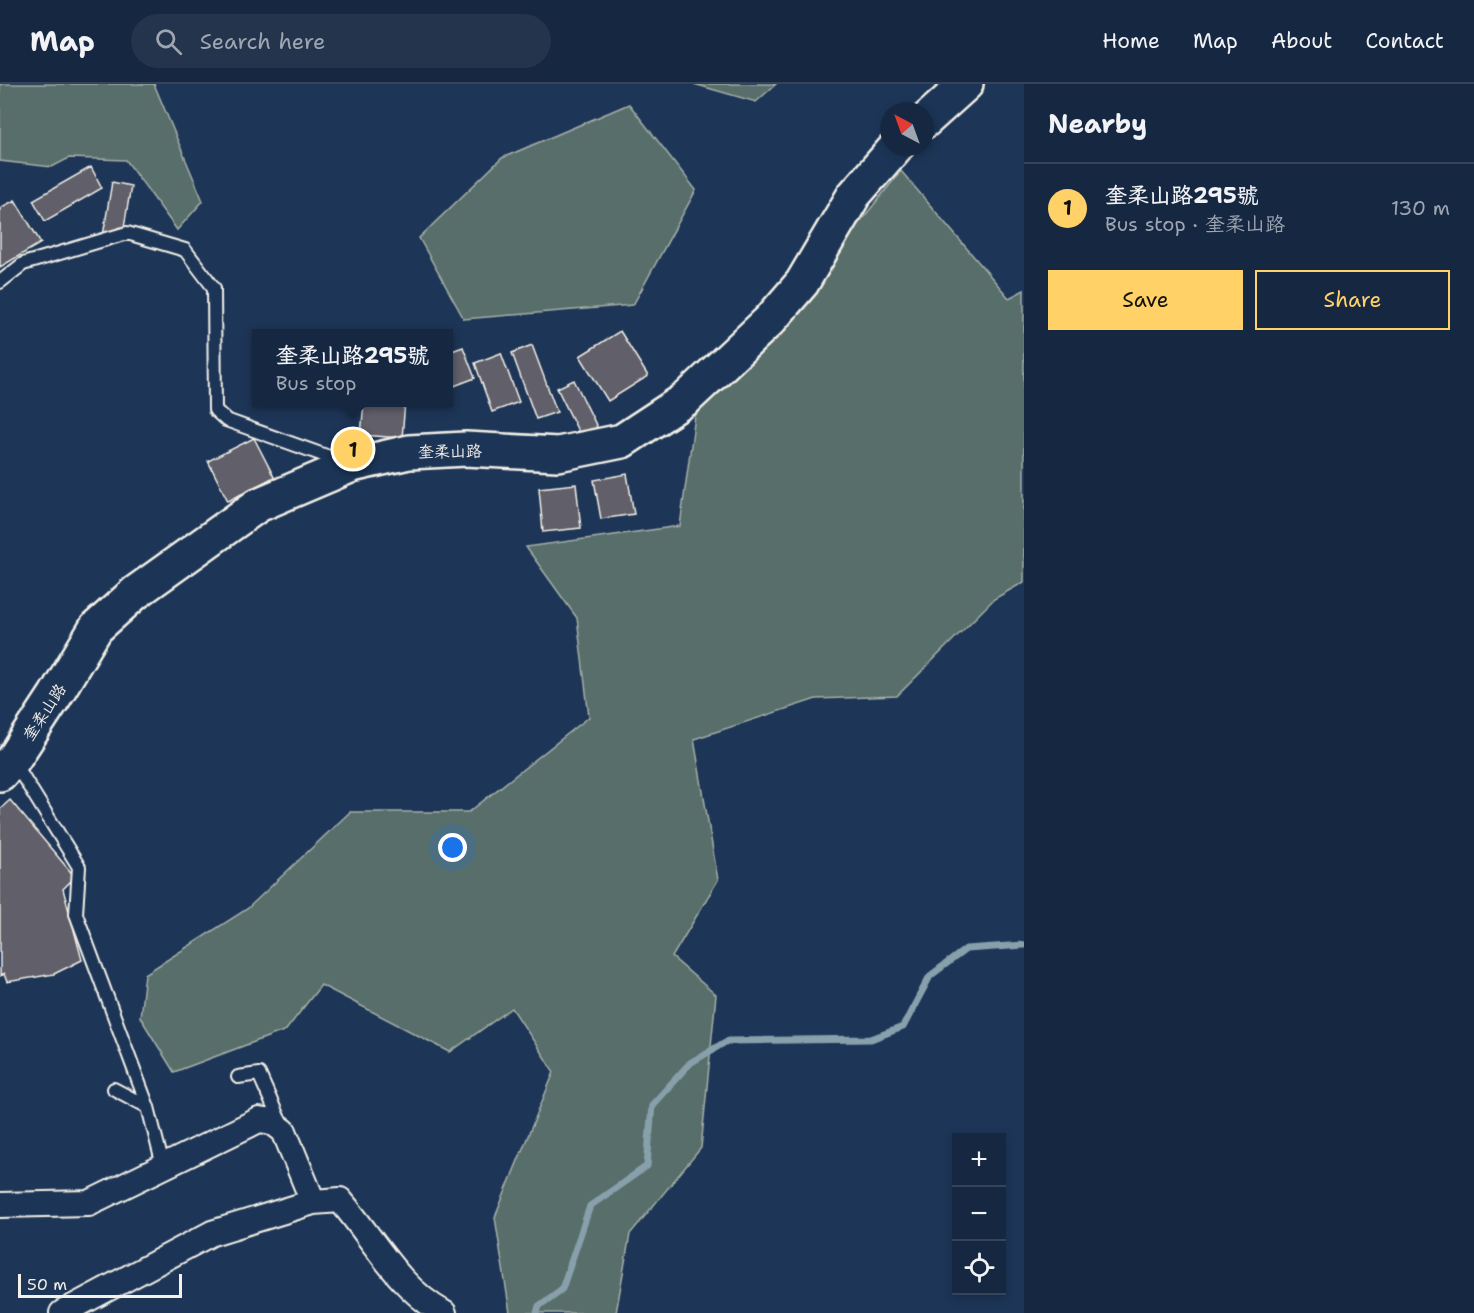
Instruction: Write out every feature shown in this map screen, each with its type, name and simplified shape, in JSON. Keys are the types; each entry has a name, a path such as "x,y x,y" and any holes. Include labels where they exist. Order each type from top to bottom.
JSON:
{"street":[{"path":"934,112 966,84"},
{"name":"奎柔山路","path":"7,767 96,628 135,593 258,505 352,465 410,452 466,449 558,454 622,441 687,399 770,320 802,283 854,195 888,156"},
{"path":"0,1205 89,1203 259,1120 272,1122 284,1131 313,1202"},
{"path":"62,1313 212,1233 313,1202 340,1200 399,1275 428,1304 444,1313"}],"lane":[{"path":"0,282 23,264 127,233 185,250 214,288 215,410 226,420 352,465"},
{"path":"7,767 79,867 76,914 148,1107 163,1166"},
{"path":"238,1077 259,1074 284,1131"},
{"path":"114,1089 148,1107"}],"green space":[{"path":"0,84 154,84 203,201 177,230 126,160 69,158 52,167 0,161"},
{"path":"694,84 776,84 756,102"},
{"path":"629,104 696,190 633,305 464,319 419,238 502,158"},
{"path":"901,171 1009,298 1024,290 1024,582 994,599 897,696 816,699 694,739 718,880 672,957 716,995 701,1148 630,1234 616,1313 510,1313 495,1217 554,1072 512,1008 450,1052 321,985 286,1030 174,1072 140,1017 145,974 247,909 350,812 469,812 589,717 577,618 526,547 680,526 698,394 780,321"}],"building":[{"path":"91,167 102,188 45,221 33,200"},
{"path":"112,182 131,186 122,239 103,236"},
{"path":"15,200 41,243 0,267 0,208"},
{"path":"620,331 648,376 608,401 580,356"},
{"path":"532,345 557,412 536,419 512,353"},
{"path":"463,347 475,378 453,386 453,351"},
{"path":"501,353 519,402 492,412 475,363"},
{"path":"574,380 599,431 582,439 557,388"},
{"path":"364,407 405,407 402,438 361,435"},
{"path":"254,438 274,477 228,501 208,461"},
{"path":"627,474 634,514 601,519 594,480"},
{"path":"576,484 581,528 543,532 539,488"},
{"path":"10,800 75,877 63,889 82,960 54,974 7,982 4,974 0,976 0,809"}],"waterway":[{"path":"537,1313 539,1306 562,1289 590,1206 647,1166 652,1105 690,1063 727,1041 871,1039 903,1027 930,976 966,949 1024,945"}],"place":[{"name":"奎柔山路295號","path":"353,449"}]}
